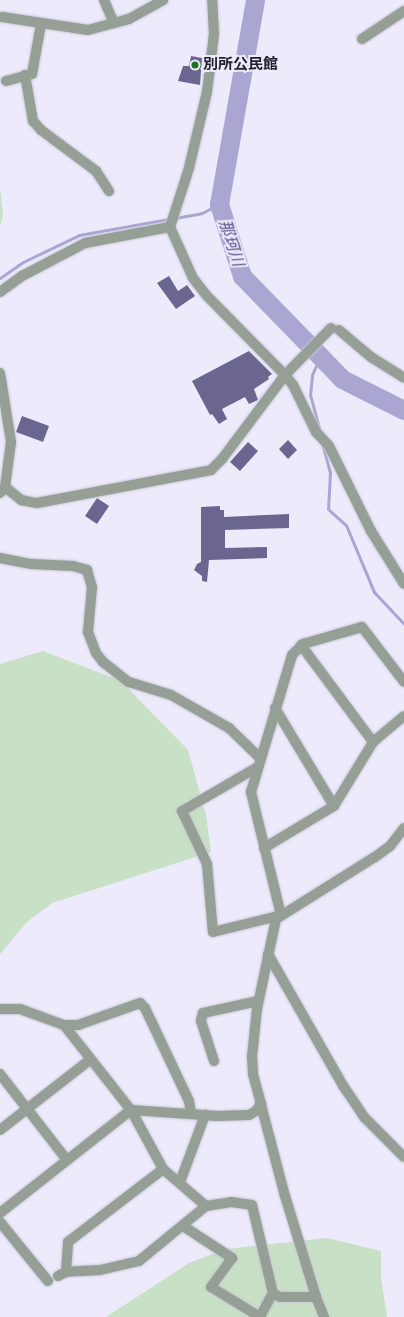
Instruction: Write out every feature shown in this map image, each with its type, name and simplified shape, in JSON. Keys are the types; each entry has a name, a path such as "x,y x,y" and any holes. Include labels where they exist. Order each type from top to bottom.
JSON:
{"street":[{"path":"104,0 114,22"},
{"path":"2,17 80,31 128,19 163,0"},
{"path":"212,0 214,34 206,92 189,168 170,227 181,247 193,278 207,296 287,373 316,432 329,446 368,525 404,584"},
{"path":"362,39 386,21 404,11"},
{"path":"6,81 32,74 41,24"},
{"path":"25,75 33,121 41,130 96,171 109,191"},
{"path":"0,292 22,276 85,243 170,227"},
{"path":"0,373 12,442 2,476 2,490 21,500 37,503 211,470 222,459 287,373 332,330 404,378"},
{"path":"0,558 31,564 73,566 86,570 92,587 88,632 96,653 103,662 129,682 171,695 229,728 258,763"},
{"path":"324,1317 316,1297 284,1196 251,1065 258,1001 268,954 279,916 252,802 252,782 292,655 301,645 362,627 404,682"},
{"path":"301,645 373,742"},
{"path":"275,708 334,806"},
{"path":"264,848 334,806 373,742 404,716"},
{"path":"258,763 182,811 207,864 213,932 279,916 375,857 390,846 404,828"},
{"path":"268,954 344,1087 366,1118 404,1157"},
{"path":"214,1061 201,1021 203,1013 258,1001"},
{"path":"0,1009 20,1009 64,1025 78,1025 140,1003 145,1008 189,1101 191,1114"},
{"path":"64,1025 131,1110 163,1169 180,1182 206,1206"},
{"path":"0,1130 91,1059"},
{"path":"0,1074 67,1160"},
{"path":"0,1213 131,1110 206,1115 250,1115 259,1107 260,1099"},
{"path":"180,1182 206,1115"},
{"path":"163,1169 68,1242 62,1274 100,1270 139,1261 206,1206 231,1202 252,1205 273,1293 260,1317 211,1287 232,1258 183,1226"},
{"path":"0,1222 48,1281"},
{"path":"273,1293 280,1297 316,1297"}],"green space":[{"path":"0,187 3,216 0,226"},
{"path":"43,651 121,681 188,750 206,815 211,852 52,903 27,922 0,954 0,664"},
{"path":"327,1238 381,1251 381,1279 387,1317 106,1317 189,1263 226,1249"}],"building":[{"path":"191,56 202,58 200,85 178,81 183,66 189,66"},
{"path":"169,276 178,291 187,285 195,296 176,309 157,283"},
{"path":"249,351 272,374 268,377 269,379 254,389 258,400 249,404 245,397 222,409 227,419 219,424 212,414 210,415 192,381"},
{"path":"22,416 49,426 43,442 16,432"},
{"path":"288,440 297,450 288,459 279,449"},
{"path":"248,442 258,451 240,471 230,462"},
{"path":"97,498 109,506 97,524 85,516"},
{"path":"220,506 220,510 224,510 224,517 289,514 289,528 225,530 225,548 267,547 267,558 209,560 207,582 202,581 202,576 194,570 197,564 201,562 201,507"}],"waterway":[{"name":"那珂川","path":"255,0 219,204 242,276 342,379 404,410"},
{"path":"175,218 202,213 219,204"},
{"path":"0,278 23,262 79,235 169,219"},
{"path":"319,428 310,395 312,375 320,356"},
{"path":"322,443 330,472 328,509 346,525 374,592 404,624"}],"place":[{"name":"別所公民館","path":"195,65"}]}
